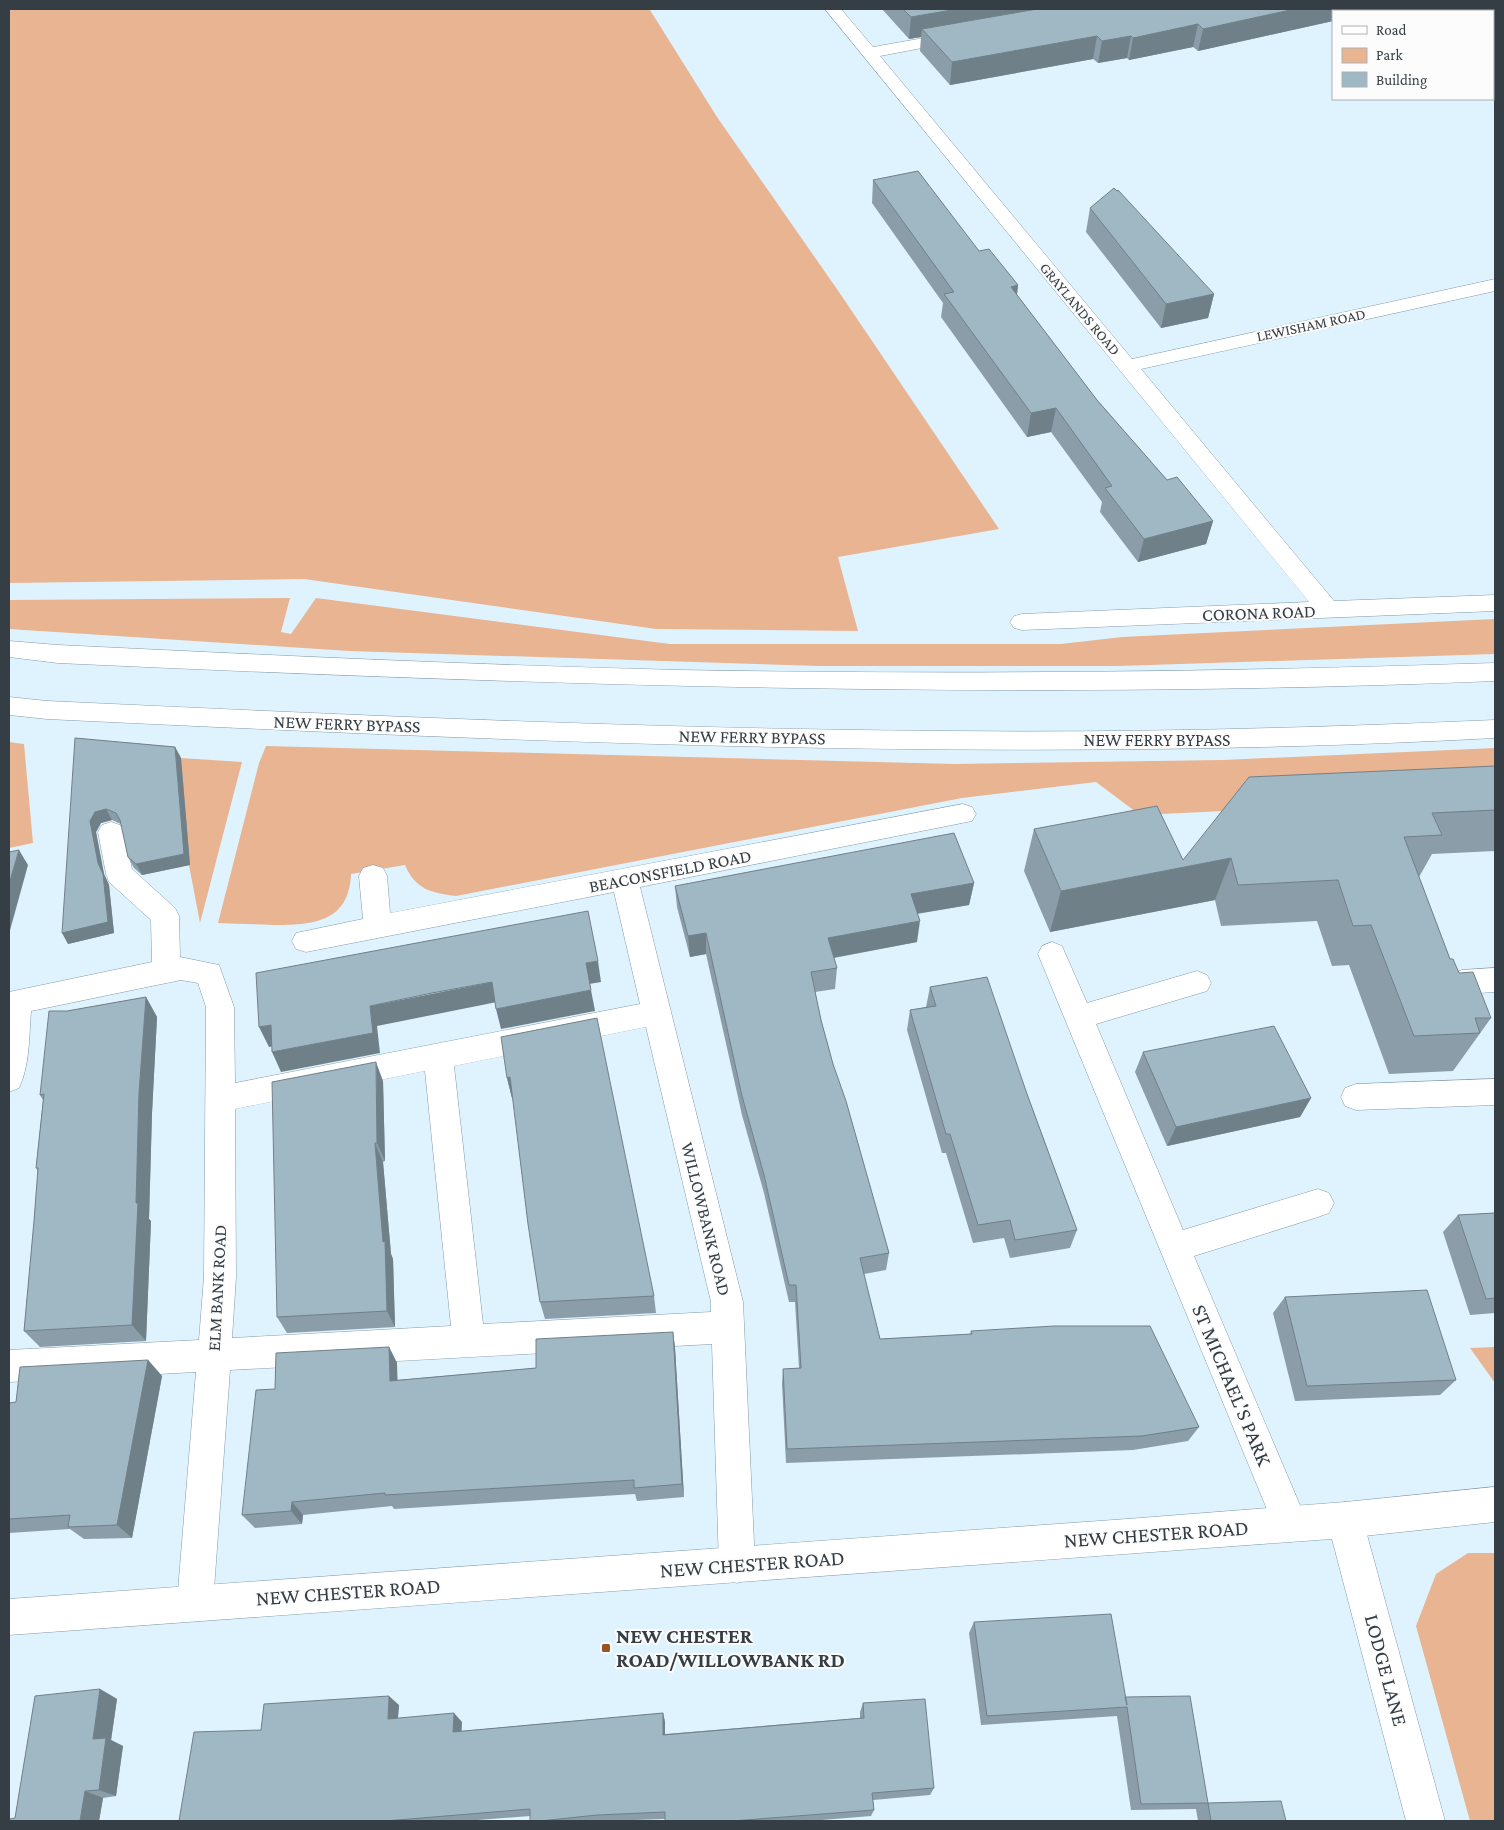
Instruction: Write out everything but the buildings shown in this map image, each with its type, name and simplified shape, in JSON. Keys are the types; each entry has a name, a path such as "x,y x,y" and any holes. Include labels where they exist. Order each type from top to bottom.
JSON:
{"main road":[{"name":"GRAYLANDS ROAD","path":"832,9 1328,610"},
{"path":"869,53 976,34"},
{"name":"LEWISHAM ROAD","path":"1127,366 1495,285"},
{"name":"CORONA ROAD","path":"1022,622 1495,603"},
{"path":"9,649 58,654 431,671 765,680 1088,682 1495,672"},
{"name":"NEW FERRY BYPASS","path":"9,706 47,710 376,725 698,736 1178,741 1495,729"},
{"name":"BEACONSFIELD ROAD","path":"306,941 963,814"},
{"path":"9,1079 14,1048 13,1004 166,971 165,916 119,874 111,832"},
{"path":"373,876 378,928"},
{"name":"WILLOWBANK ROAD","path":"624,880 727,1302 737,1565"},
{"name":"ST MICHAEL'S PARK","path":"1052,954 1290,1524"},
{"name":"ELM BANK ROAD","path":"166,971 181,968 209,973 220,1007 220,1278 195,1603"},
{"path":"1462,982 1495,980"},
{"path":"1079,1017 1197,983"},
{"path":"221,1099 656,1013"},
{"path":"438,1056 469,1342"},
{"path":"1356,1097 1495,1092"},
{"path":"1175,1247 1318,1203"},
{"path":"9,1366 728,1328"},
{"name":"NEW CHESTER ROAD","path":"9,1617 1346,1520 1495,1504"},
{"name":"LODGE LANE","path":"1346,1520 1426,1821"}],"green space":[{"path":"9,9 655,9 650,10 717,117 839,292 999,529 838,557 858,631 656,629 304,579 9,583"},
{"path":"290,598 281,632 291,634 316,598 670,644 1061,644 1122,637 1495,619 1495,654 1119,666 820,666 349,651 9,629 9,600"},
{"path":"9,742 24,744 33,843 9,848"},
{"path":"266,746 954,764 1223,760 1495,748 1495,798 1140,815 1096,782 962,798 456,896 432,891 419,885 405,865 351,874 349,890 343,903 336,912 314,922 287,925 218,923 259,763"},
{"path":"181,758 242,762 200,923 189,865"},
{"path":"1495,1347 1495,1383 1470,1348"},
{"path":"1468,1553 1495,1553 1495,1821 1470,1821 1416,1626 1436,1574"}],"place":[{"name":"NEW CHESTER ROAD/WILLOWBANK RD","path":"606,1648"}]}
